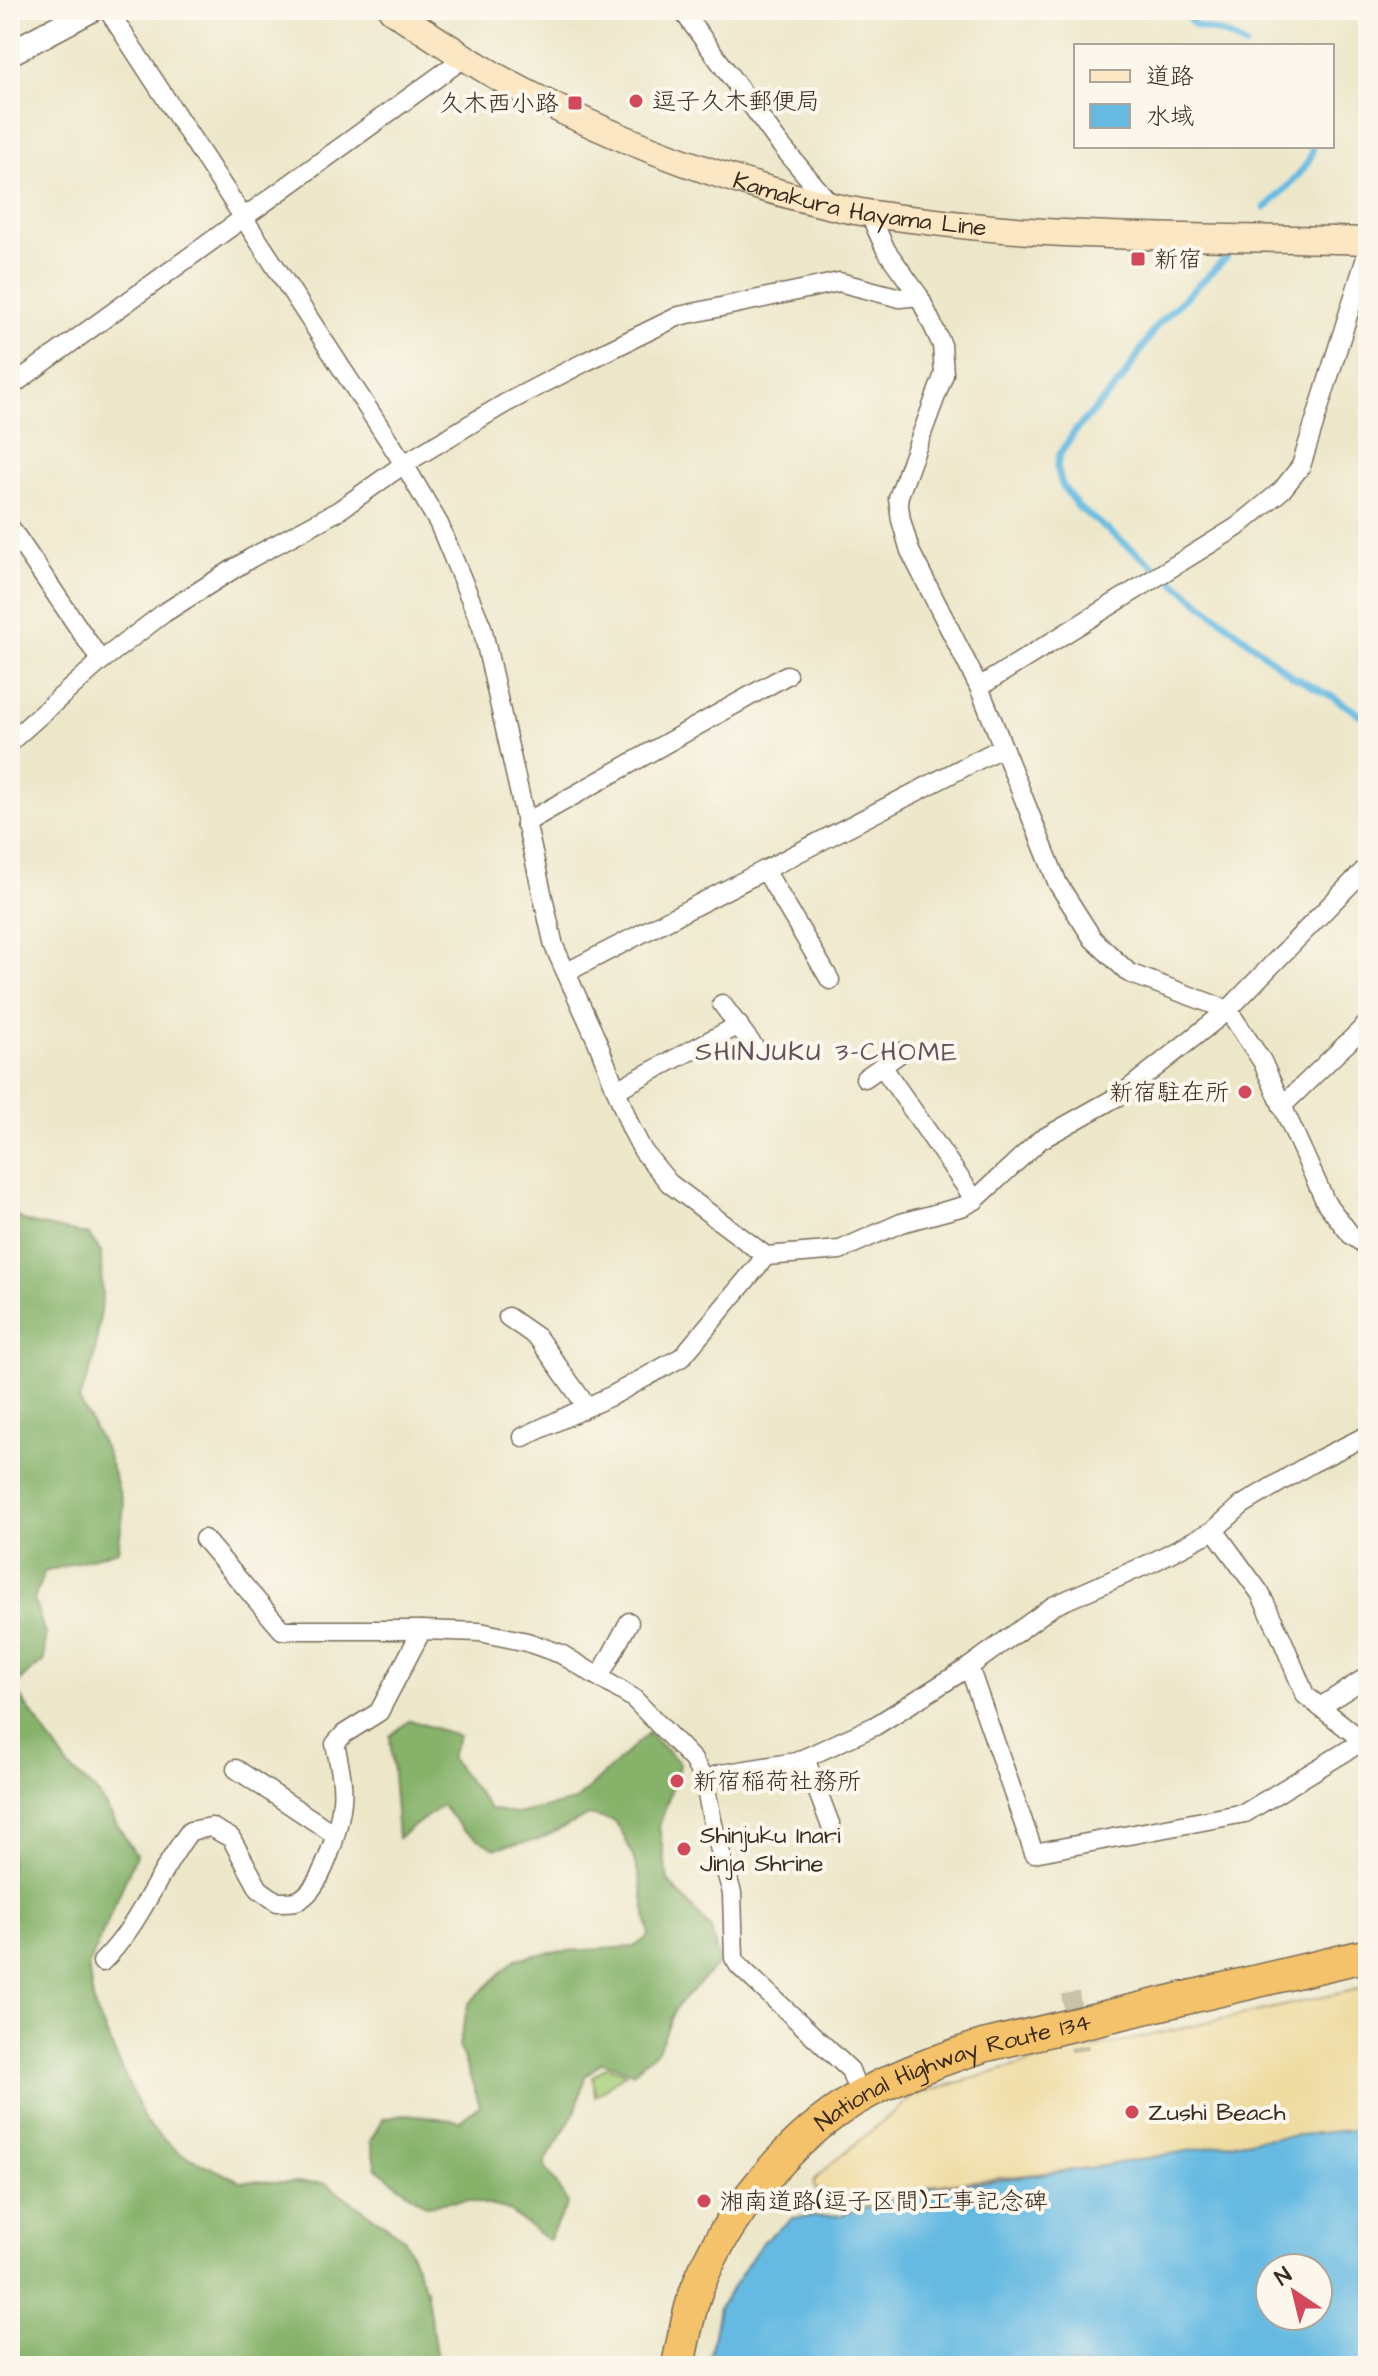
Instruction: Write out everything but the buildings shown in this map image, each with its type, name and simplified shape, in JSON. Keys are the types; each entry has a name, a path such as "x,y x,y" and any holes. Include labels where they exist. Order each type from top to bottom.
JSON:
{"highway":[{"name":"National Highway Route 134","path":"678,2366 697,2289 735,2217 790,2152 852,2101 930,2062 983,2046 1368,1955"}],"main road":[{"name":"Kamakura Hayama Line","path":"392,10 464,58 532,96 686,163 832,206 997,230 1059,235 1368,241"}],"street":[{"path":"10,53 90,10"},
{"path":"108,10 404,464 439,524 482,627 554,946 643,1151 669,1183 766,1256 840,1250 901,1223 964,1206 975,1200 1040,1140 1122,1094 1228,1010 1368,866"},
{"path":"682,10 779,143 832,206"},
{"path":"10,387 464,58"},
{"path":"869,213 886,250 919,296 942,345 944,374 898,498 901,520 910,551 979,687 1058,884 1093,939 1129,973 1228,1010 1262,1061 1326,1203 1351,1235 1368,1247"},
{"path":"979,687 1237,527 1282,490 1301,466 1368,251"},
{"path":"10,742 101,661 164,613 251,558 338,511 404,464 504,404 679,316 839,282 900,298 919,296"},
{"path":"10,527 101,661"},
{"path":"525,823 787,675"},
{"path":"567,972 1003,747"},
{"path":"765,870 830,980"},
{"path":"722,1004 755,1048"},
{"path":"1282,1106 1368,1023"},
{"path":"616,1090 739,1025"},
{"path":"865,1078 902,1052"},
{"path":"882,1066 975,1200"},
{"path":"523,1437 682,1357 766,1256"},
{"path":"508,1317 538,1338 587,1407"},
{"path":"704,1780 805,1758 875,1726 969,1667 1053,1606 1153,1562 1214,1530 1242,1505 1312,1463 1368,1435"},
{"path":"969,1667 1034,1853 1245,1813 1365,1743 1305,1695 1260,1593 1214,1530"},
{"path":"204,1539 282,1630 480,1632 527,1642 561,1654 633,1698 693,1760 704,1780 732,1893 734,1958 850,2070 854,2081"},
{"path":"600,1676 629,1622"},
{"path":"102,1962 155,1889 171,1855 190,1831 211,1827 231,1838 259,1889 277,1902 298,1901 314,1888 325,1869 342,1802 341,1771 335,1744 344,1734 379,1712 422,1630"},
{"path":"1320,1707 1368,1676"},
{"path":"805,1758 832,1829"},
{"path":"236,1769 334,1834"}],"green space":[{"path":"10,1213 27,1222 89,1235 101,1252 102,1301 94,1360 79,1400 107,1453 124,1507 118,1550 44,1572 34,1600 45,1634 44,1661 13,1686 69,1767 98,1794 136,1855 88,1967 94,2006 146,2123 179,2153 240,2181 325,2183 404,2238 426,2290 438,2366 10,2366"},
{"path":"410,1720 459,1736 450,1757 490,1809 516,1814 575,1801 648,1733 680,1763 659,1827 668,1881 711,1929 719,1963 676,2007 658,2050 633,2072 602,2062 585,2076 576,2110 544,2164 568,2203 548,2240 506,2209 468,2200 425,2205 376,2168 370,2141 383,2119 407,2114 460,2121 480,2105 459,2046 468,2004 516,1959 551,1952 634,1947 649,1936 639,1876 629,1847 614,1821 589,1815 538,1840 494,1848 463,1830 442,1805 398,1838 390,1736"},
{"path":"606,2067 626,2073 595,2096 593,2076"}],"sand":[{"name":"Zushi Beach","path":"1368,1987 1368,2128 1244,2141 1097,2167 936,2185 882,2204 854,2207 826,2202 814,2186 814,2181 832,2163 915,2095 1030,2062"}],"water":[{"path":"1368,2128 1368,2366 708,2366 719,2308 763,2241 793,2218 842,2215 927,2189 1097,2167 1244,2141"}],"waterway":[{"path":"1185,10 1194,24 1227,35 1242,44"},
{"path":"1265,208 1302,171 1312,148"},
{"path":"1155,567 1078,507 1062,485 1057,467 1060,454 1075,431 1122,380 1157,325 1226,258"},
{"path":"1173,581 1292,676 1368,720"}],"tunnel":[{"path":"1070,1993 1080,2051"}],"place":[{"name":"逗子久木郵便局","path":"636,101"},
{"name":"久木西小路","path":"575,103"},
{"name":"新宿","path":"1138,259"},
{"name":"新宿駐在所","path":"1245,1092"},
{"name":"新宿稲荷社務所","path":"677,1781"},
{"name":"Shinjuku Inari Jinja Shrine","path":"684,1849"},
{"name":"Zushi Beach","path":"1132,2112"},
{"name":"湘南道路(逗子区間)工事記念碑","path":"704,2201"}],"district":[{"name":"SHINJUKU 3-CHOME","path":"827,1051"}]}
